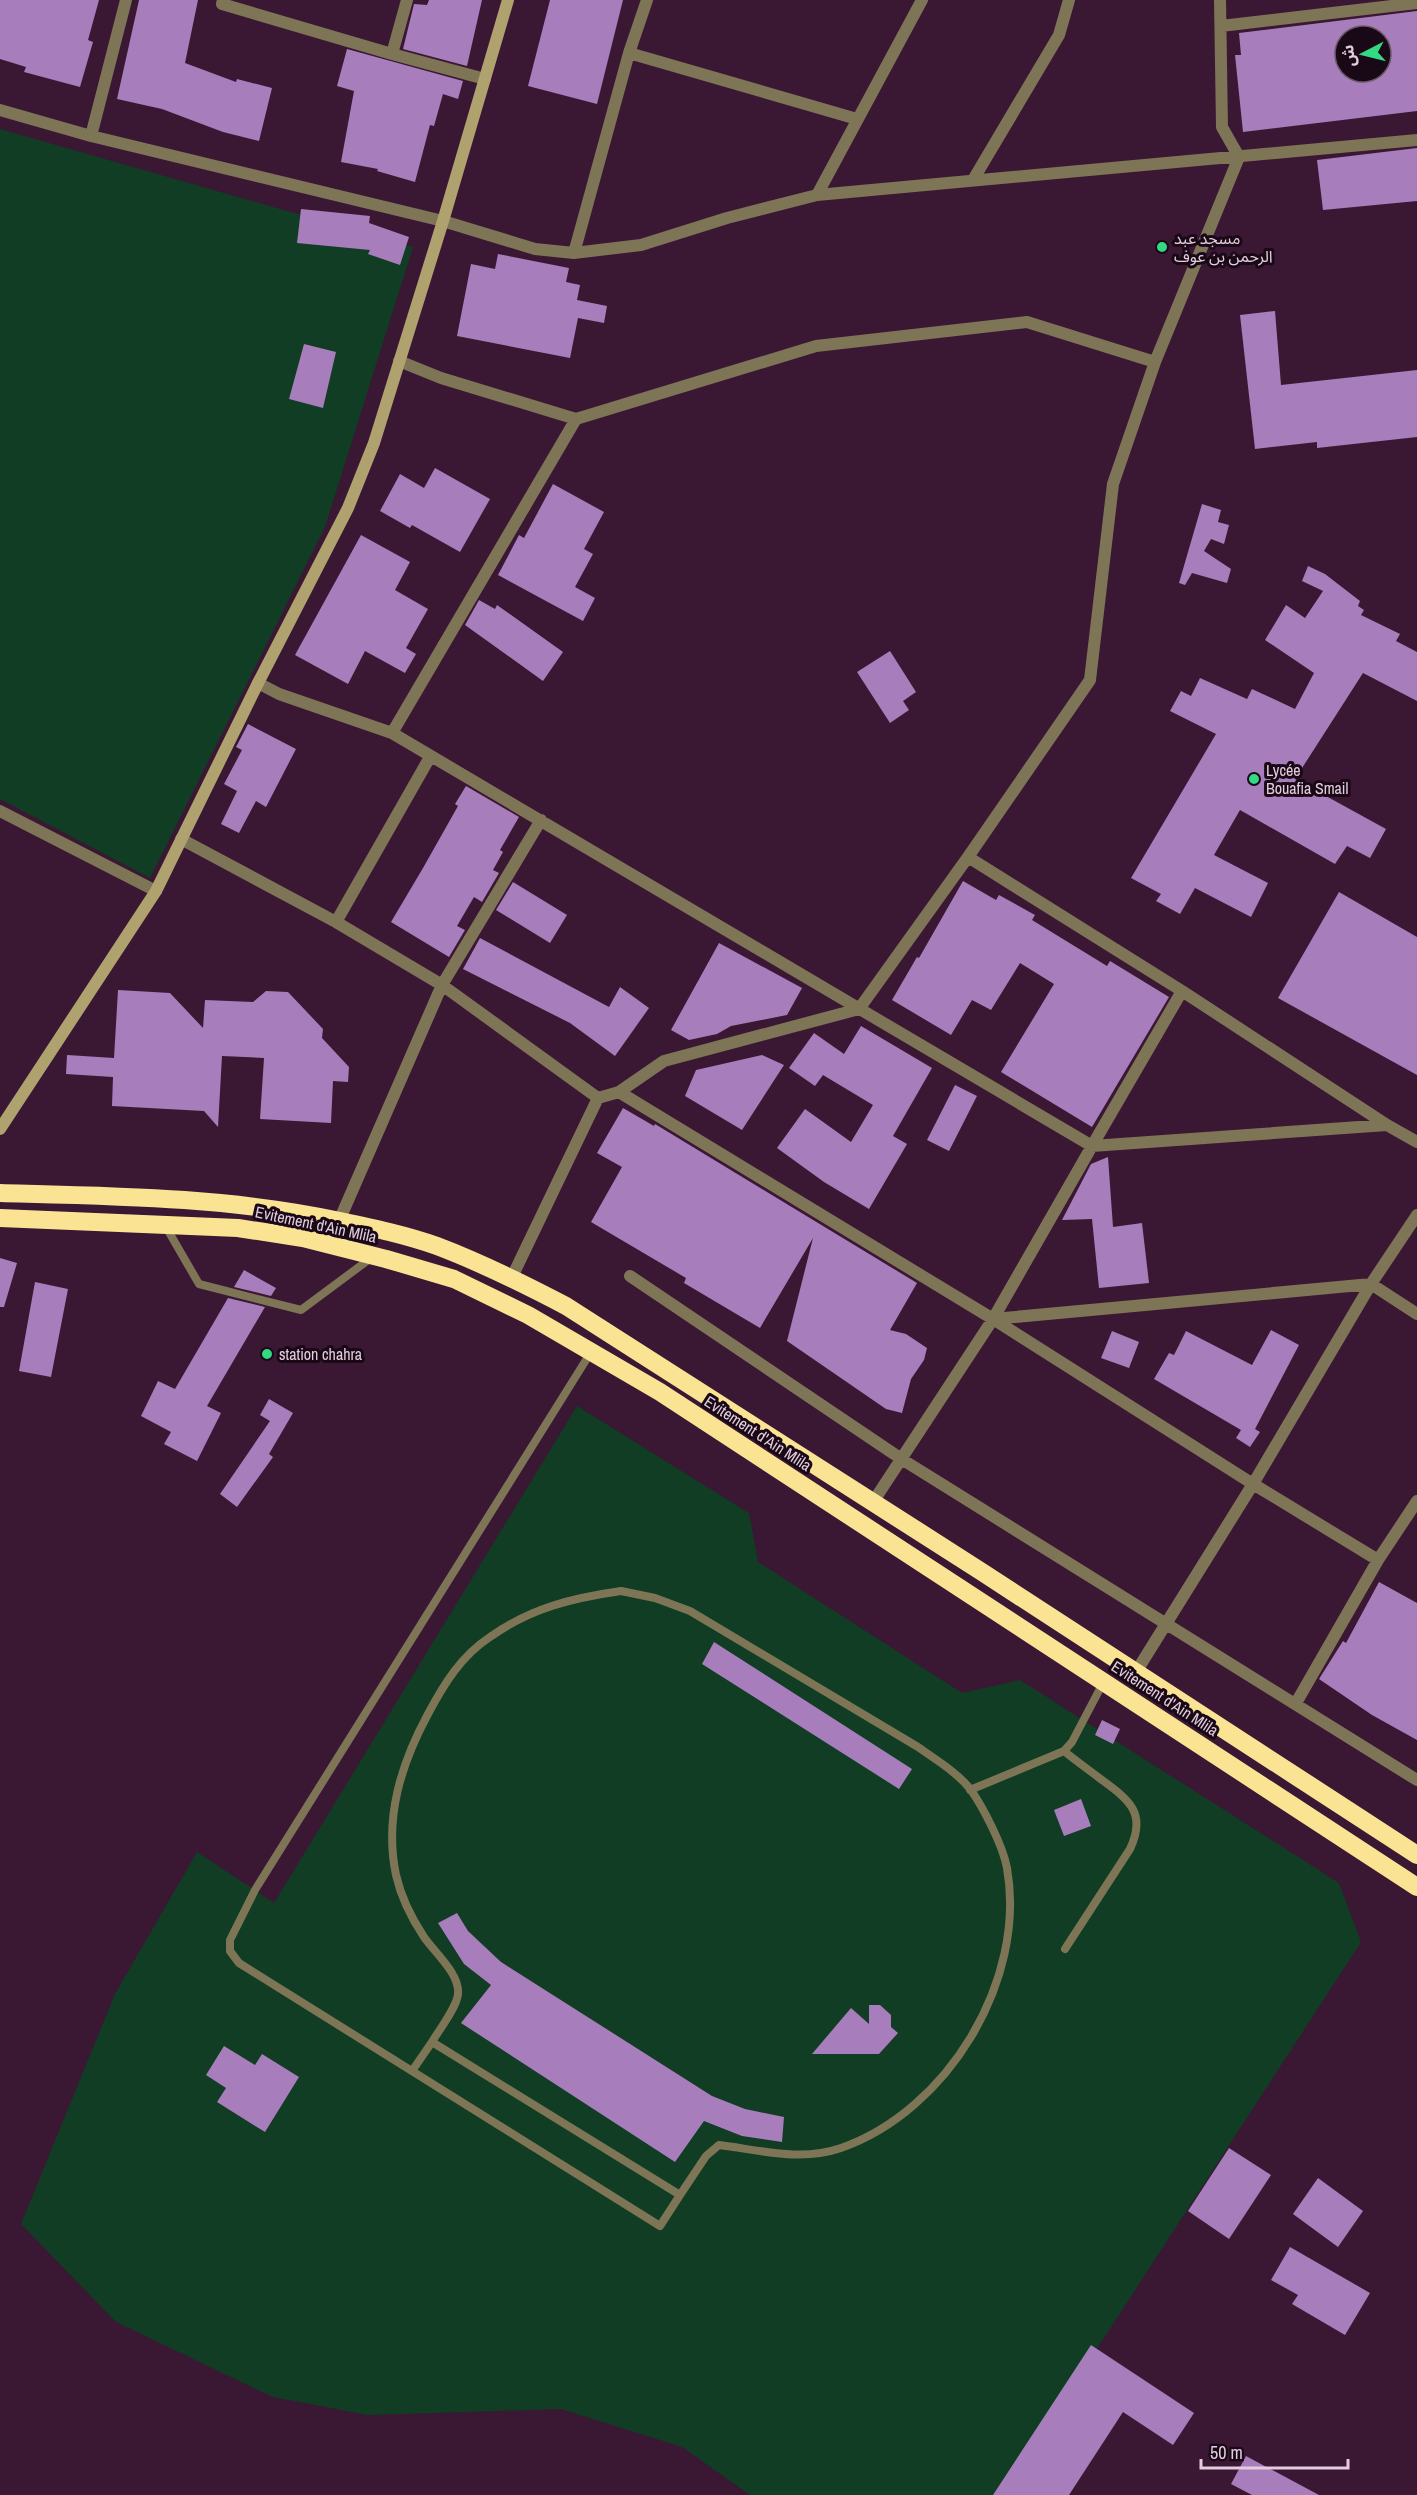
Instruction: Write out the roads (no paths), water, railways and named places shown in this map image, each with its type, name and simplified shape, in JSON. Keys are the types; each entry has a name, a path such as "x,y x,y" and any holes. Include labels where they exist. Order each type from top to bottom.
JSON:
{"highway":[{"name":"Evitement d'Ain Mlila","path":"0,1193 138,1196 214,1201 297,1212 380,1229 436,1246 512,1277 566,1306 873,1502 1417,1855"},
{"name":"Evitement d'Ain Mlila","path":"0,1218 238,1228 303,1238 454,1280 528,1315 660,1392 1417,1887"}],"street":[{"path":"91,136 126,0"},
{"path":"223,0 222,4 485,79"},
{"path":"392,54 407,0"},
{"path":"0,1129 156,891 258,682 348,508 374,443 508,0"},
{"path":"574,253 629,53 647,0"},
{"path":"817,195 922,0"},
{"path":"973,180 1059,35 1069,0"},
{"path":"1220,0 1222,127 1239,158"},
{"path":"1221,26 1353,5 1417,3"},
{"path":"629,53 857,119"},
{"path":"0,110 91,136 443,221 535,249 574,253 642,245 727,218 817,195 1417,140"},
{"path":"512,1277 598,1098 619,1092 664,1061 859,1009 968,857 1090,680 1113,484 1155,362 1239,158"},
{"path":"399,361 441,378 576,419 816,346 1027,322 1155,362"},
{"path":"392,733 576,419"},
{"path":"258,682 279,694 392,733 1092,1146 1387,1125"},
{"path":"336,922 430,757"},
{"path":"0,811 156,891"},
{"path":"339,1221 442,985 541,820"},
{"path":"181,839 336,922 442,985 598,1098"},
{"path":"968,857 1417,1142"},
{"path":"873,1502 903,1460 993,1319 1182,991"},
{"path":"619,1092 993,1319 1253,1484 1378,1560"},
{"path":"1136,1672 1167,1626 1371,1284 1417,1215"},
{"path":"630,1276 903,1460 1417,1780"},
{"path":"993,1319 1371,1284 1417,1314"},
{"path":"1296,1703 1378,1560 1417,1502"}],"lane":[{"path":"164,1224 199,1284 301,1310 374,1256"},
{"path":"412,2072 458,1997 458,1987 453,1976 423,1936 407,1907 396,1876 392,1841 393,1812 399,1782 409,1752 444,1685 466,1657 489,1638 519,1619 553,1604 621,1591 656,1598 681,1608 918,1747 952,1772 970,1790 990,1824 1007,1867 1010,1906 1008,1938 1000,1970 983,2013 966,2045 939,2080 909,2110 876,2133 838,2149 800,2155 768,2154 719,2145 706,2156 660,2226 412,2072 239,1963 230,1951 230,1940 255,1890 591,1352"},
{"path":"970,1790 1064,1751 1072,1742 1104,1681"},
{"path":"1064,1751 1125,1796 1133,1807 1137,1820 1137,1835 1130,1849 1065,1949"},
{"path":"432,2042 680,2195"}],"place":[{"name":"مسجد عبد الرحمن بن عوف","path":"1162,247"},
{"name":"Lycée Bouafia Smail","path":"1254,779"},
{"name":"station chahra","path":"267,1354"}]}
